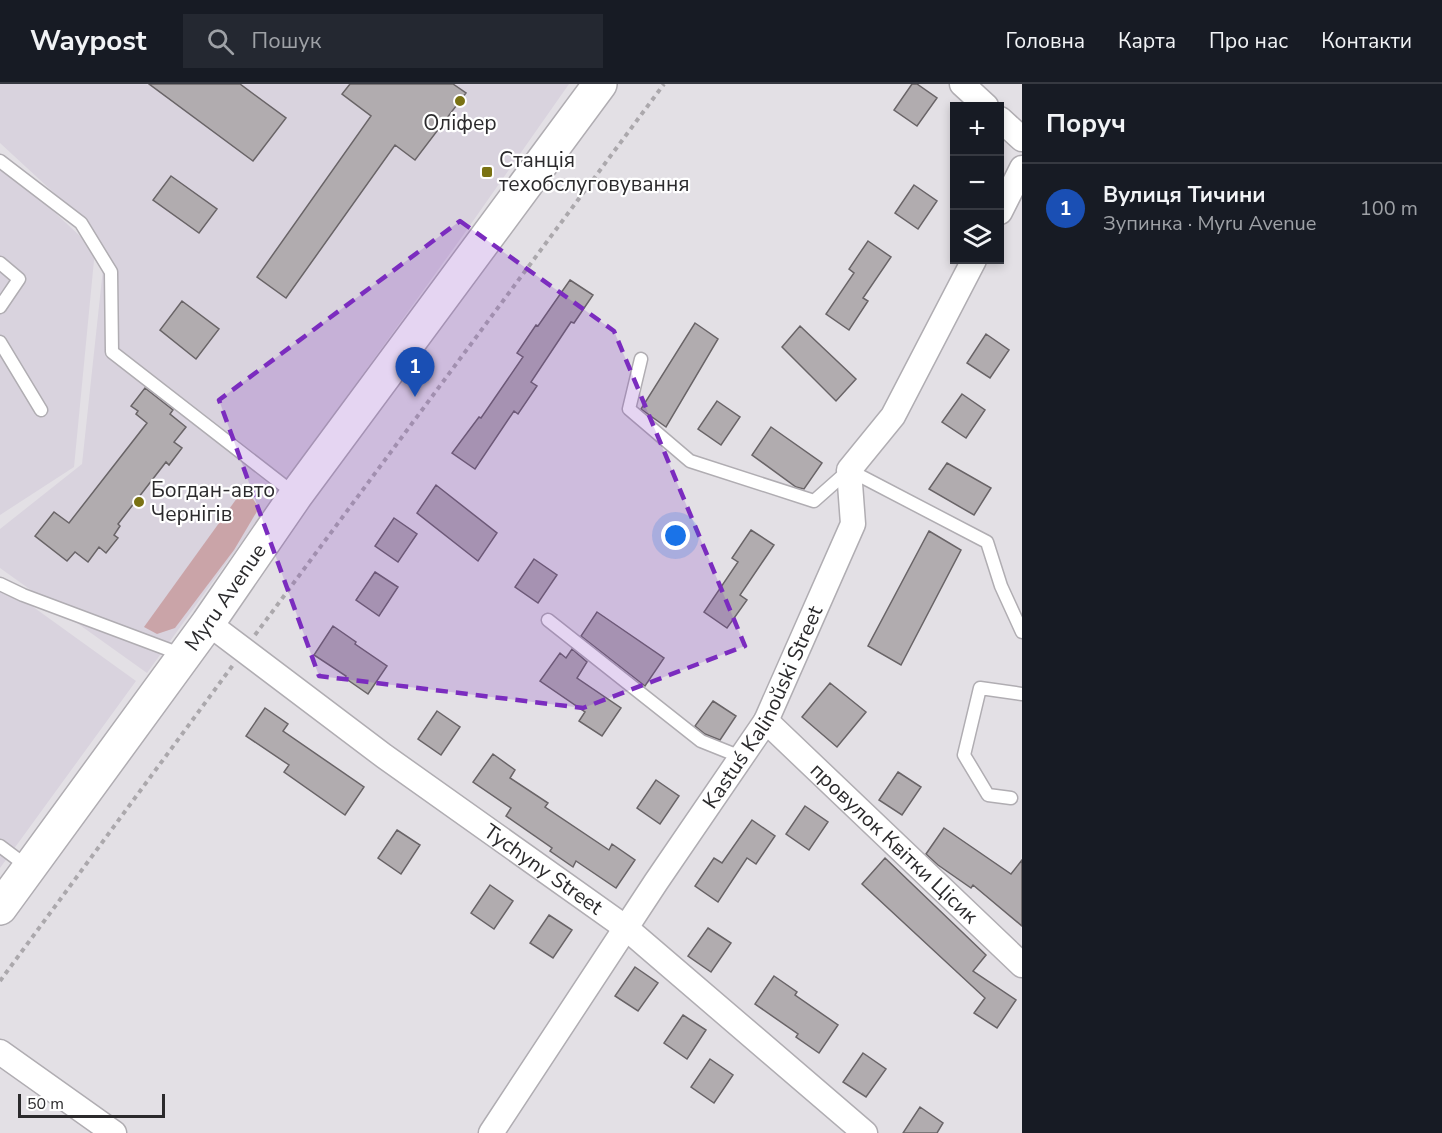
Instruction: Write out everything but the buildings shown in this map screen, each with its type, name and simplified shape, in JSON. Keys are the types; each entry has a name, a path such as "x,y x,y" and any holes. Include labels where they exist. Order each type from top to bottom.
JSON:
{"main road":[{"name":"Myru Avenue","path":"0,908 184,656 297,495 600,84"}],"street":[{"path":"962,84 982,102"},
{"path":"1004,124 1022,140"},
{"path":"1000,210 1022,168"},
{"path":"849,470 893,416 972,264"},
{"name":"Kastuś Kalinoŭski Street","path":"490,1133 766,721 853,524 849,470"},
{"name":"Tychyny Street","path":"208,622 384,756 626,928 865,1133"},
{"name":"провулок Квітки Цісик","path":"766,721 1022,965"},
{"path":"0,1052 114,1133"}],"lane":[{"path":"0,161 81,223 111,272 112,352 297,495"},
{"path":"0,263 19,279 0,307"},
{"path":"0,342 41,410"},
{"path":"641,359 629,409 690,461 814,501 849,470 987,542 1001,586 1022,632"},
{"path":"0,584 23,596 184,656"},
{"path":"548,620 701,741 741,757"},
{"path":"1011,798 988,795 964,755 980,687 1022,694"},
{"path":"0,846 29,868"}],"path":[{"path":"0,981 664,84"}],"highlighted area":[{"path":"460,221 614,331 745,646 583,708 319,676 219,400"}],"shaded area":[{"path":"0,84 569,84 459,241 147,673 0,568 0,529 82,464 103,269 92,228 0,143"},
{"path":"0,166 22,182 95,250 74,467 0,515"},
{"path":"245,487 259,508 234,550 175,628 157,634 144,627"},
{"path":"0,583 136,681 0,868"}],"place":[{"name":"Оліфер","path":"460,101"},
{"name":"Станція техобслуговування","path":"487,172"},
{"name":"Вулиця Тичини","path":"415,397"},
{"name":"Богдан-авто Чернігів","path":"139,502"}]}
